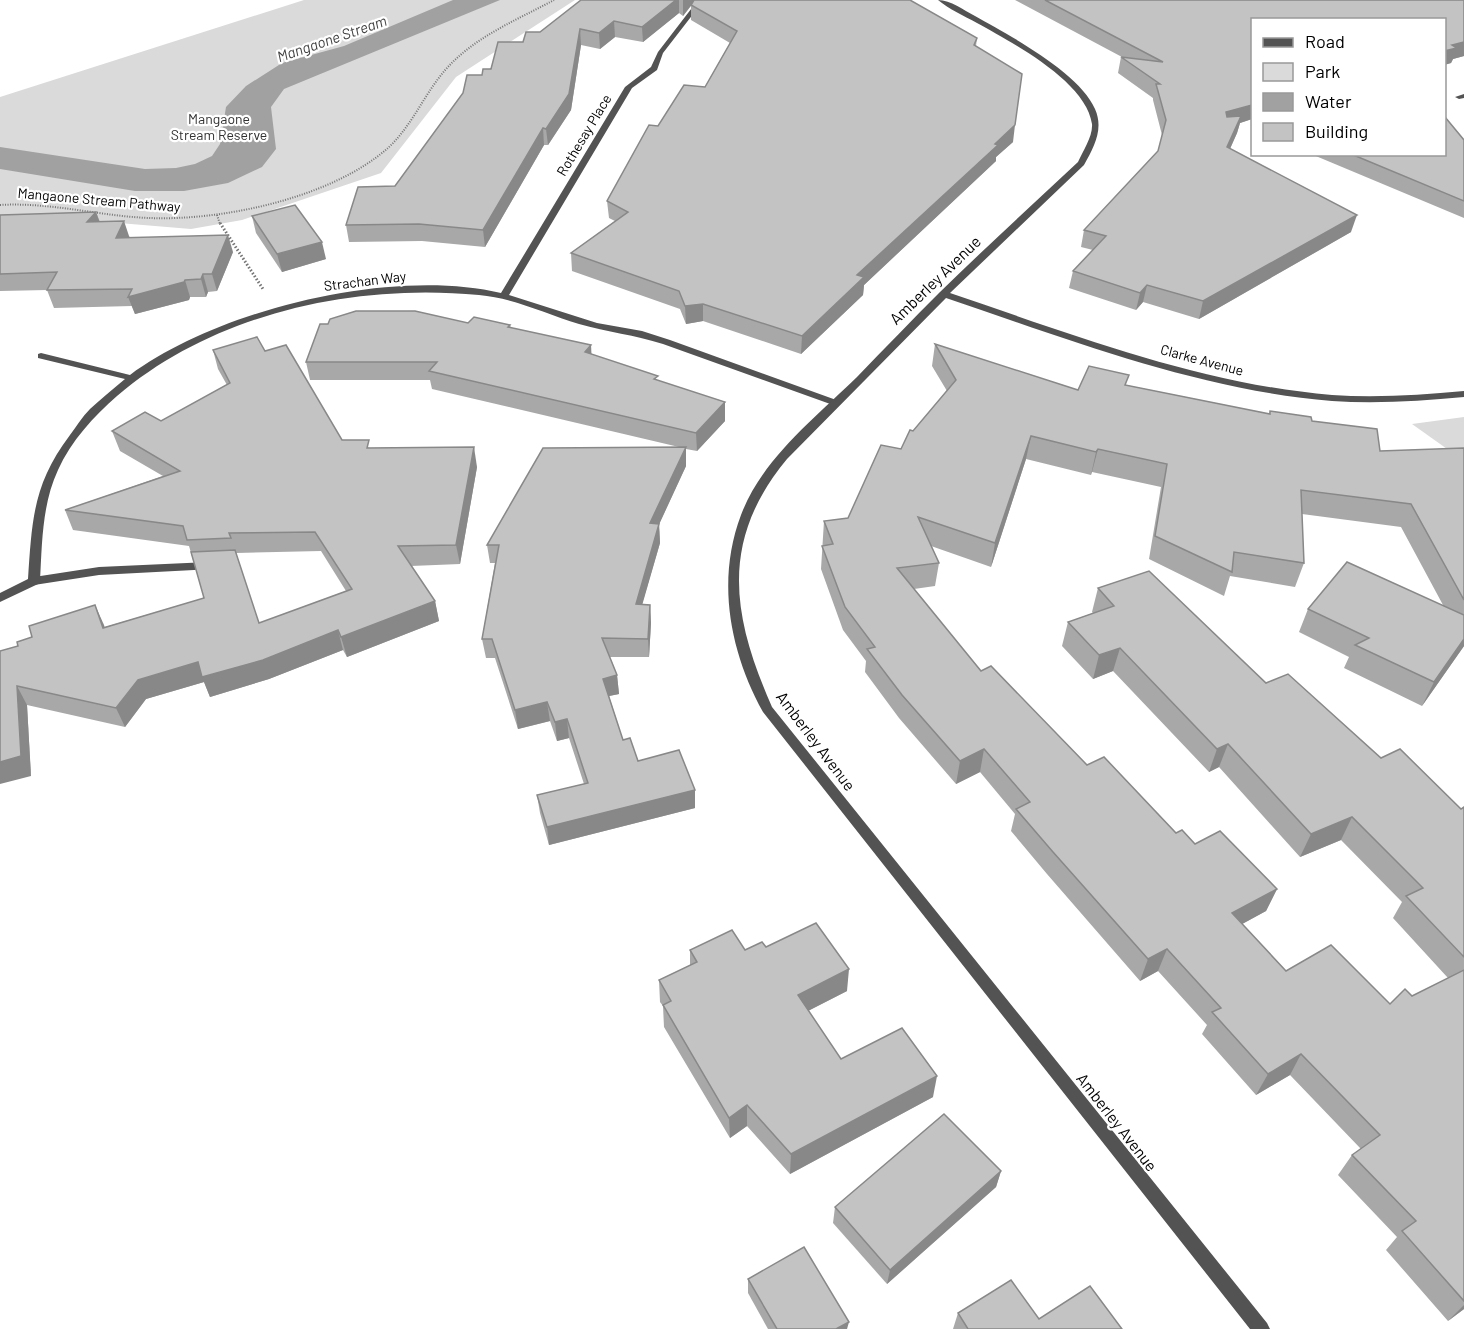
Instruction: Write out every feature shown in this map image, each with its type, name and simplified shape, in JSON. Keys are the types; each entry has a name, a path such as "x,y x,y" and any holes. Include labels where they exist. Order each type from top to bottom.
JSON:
{"street":[{"name":"Rothesay Place","path":"504,296 629,87 654,68 660,53 700,0"},
{"name":"Amberley Avenue","path":"941,0 1043,60 1064,76 1088,100 1096,123 1091,143 1081,163 943,294 836,403 761,486 750,505 738,543 731,584 735,624 744,657 767,709 1260,1329"},
{"name":"Strachan Way","path":"34,581 38,515 46,484 58,458 74,434 132,378 170,353 210,334 277,309 330,298 395,289 457,290 504,296 593,325 641,334 836,403"},
{"name":"Clarke Avenue","path":"943,294 1238,385 1352,399 1393,400 1464,394"},
{"path":"41,356 132,378"},
{"path":"0,598 34,581 99,571 227,565"}],"path":[{"name":"Mangaone Stream Pathway","path":"0,205 46,205 147,218 217,215 295,195 338,179 388,148 412,121 434,84 462,52 554,0"},
{"path":"217,215 221,226 277,309"}],"green space":[{"name":"Mangaone Stream Reserve","path":"304,0 575,0 456,77 381,173 242,220 191,229 11,214 0,216 0,97"},
{"path":"1464,417 1464,461 1412,424"}],"water":[{"path":"453,0 500,0 284,89 271,107 276,149 262,167 228,183 184,191 135,191 0,169 0,147 145,169 176,168 195,164 212,156 220,144 226,107 246,86 282,63 344,46"}],"building":[{"path":"581,0 676,0 642,27 614,21 599,33 580,29 569,94 546,129 543,128 483,230 419,224 346,225 358,187 395,186 463,93 467,75 482,75 483,69 491,69 498,42 523,42 526,32 540,32"},
{"path":"694,0 910,0 977,38 974,45 1022,74 1015,125 995,144 998,145 857,275 864,277 802,336 703,304 685,306 679,291 571,253 628,212 607,201 649,125 658,126 684,85 705,87 737,31 691,5"},
{"path":"1045,0 1464,0 1464,42 1452,45 1457,48 1446,51 1446,18 1251,18 1251,105 1226,112 1227,117 1241,116 1227,147 1357,215 1203,301 1147,285 1140,293 1073,271 1106,236 1084,230 1158,151 1166,120 1156,84 1160,84 1121,57 1163,62"},
{"path":"1446,118 1464,140 1464,201 1356,156 1446,156"},
{"path":"295,205 322,242 277,254 252,216"},
{"path":"96,212 87,222 124,221 116,238 228,235 212,274 203,274 201,279 185,280 128,297 132,289 47,290 57,272 0,274 0,215"},
{"path":"356,311 415,311 468,323 474,317 510,325 508,327 591,345 585,352 658,376 654,379 725,402 696,433 429,371 437,362 306,362 320,324 328,324 330,319"},
{"path":"257,337 265,351 286,345 342,440 369,440 367,448 474,447 456,545 398,546 435,601 341,637 338,630 263,660 202,677 198,662 138,680 116,708 17,686 21,756 0,762 0,651 18,646 17,642 32,637 29,626 95,605 103,628 204,598 191,552 235,550 259,623 352,589 315,532 229,533 231,538 187,540 183,526 65,510 180,471 112,431 145,412 161,421 230,383 213,350"},
{"path":"935,344 1078,390 1089,366 1129,375 1125,385 1270,414 1270,411 1311,417 1312,421 1377,429 1380,451 1464,448 1464,600 1411,504 1301,490 1304,563 1234,552 1232,572 1155,536 1167,464 1098,449 1096,452 1031,436 995,543 918,517 939,563 897,568 981,671 991,666 1087,765 1104,757 1176,833 1182,830 1195,844 1220,831 1277,889 1232,913 1286,971 1331,945 1390,1004 1405,989 1412,996 1464,970 1464,1301 1402,1231 1416,1221 1352,1155 1380,1135 1301,1054 1268,1074 1212,1012 1221,1008 1167,949 1148,959 1053,852 1016,809 1030,802 984,749 960,761 902,695 867,649 875,647 845,607 822,546 833,544 824,521 848,518 881,445 901,449 910,430 913,431 956,380"},
{"path":"686,447 650,523 659,524 636,604 650,605 648,639 602,638 617,675 603,679 623,740 630,738 638,761 679,750 695,790 547,827 537,795 588,783 567,719 555,722 547,702 515,710 492,639 482,639 499,545 487,545 543,448"},
{"path":"1347,562 1464,615 1464,639 1434,682 1355,645 1369,638 1308,609"},
{"path":"1149,571 1266,683 1288,674 1381,758 1400,749 1461,809 1464,807 1464,957 1406,896 1423,888 1352,817 1311,834 1228,744 1217,749 1120,648 1099,655 1068,622 1114,606 1098,588"},
{"path":"816,923 849,969 798,995 841,1059 902,1028 937,1076 791,1154 747,1105 729,1118 663,1005 671,1001 659,980 697,962 690,950 732,930 745,950 762,942 766,947"},
{"path":"944,1114 1001,1171 890,1270 835,1207"},
{"path":"804,1247 849,1322 836,1329 777,1329 748,1279"},
{"path":"1011,1280 1039,1319 1090,1286 1122,1329 968,1329 958,1313"}],"water label":[{"name":"Mangaone Stream","path":"332,39"}]}
